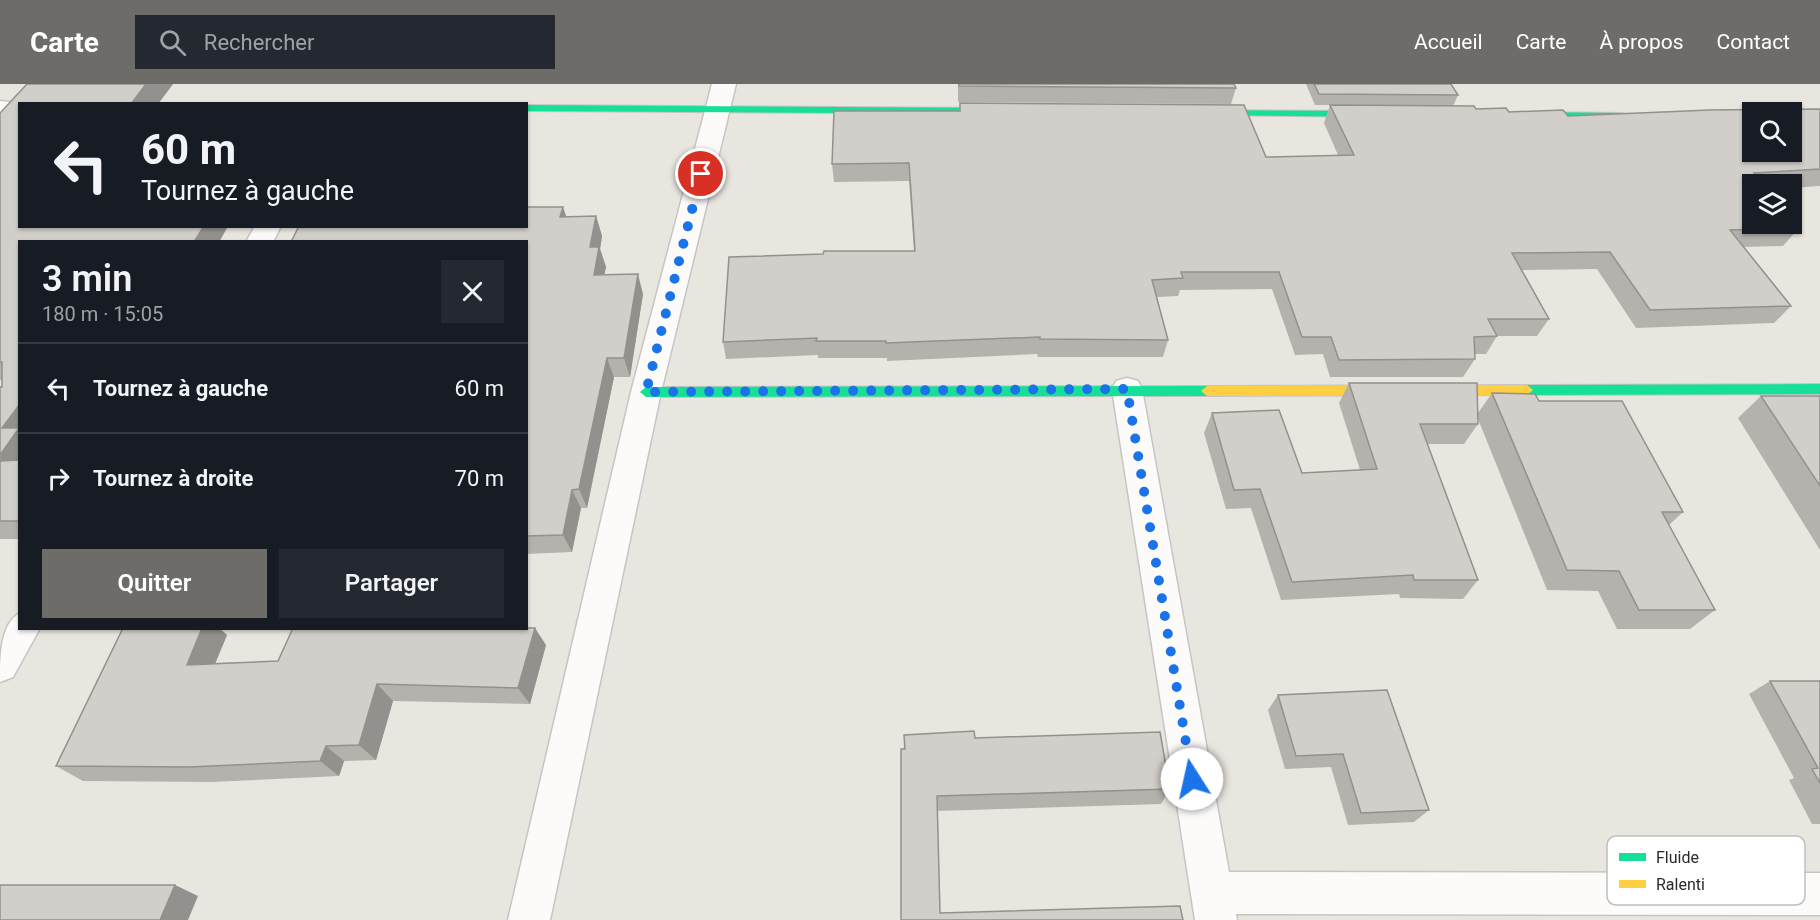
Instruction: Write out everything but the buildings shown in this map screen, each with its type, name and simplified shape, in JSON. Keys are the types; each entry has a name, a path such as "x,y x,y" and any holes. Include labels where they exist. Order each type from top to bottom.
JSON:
{"street":[{"path":"528,108 721,96 1015,111"},
{"path":"529,920 646,392 721,96"},
{"path":"0,108 18,108"},
{"path":"1193,113 1384,114"},
{"path":"1514,115 1633,116"},
{"path":"1127,389 1214,907 1607,899"},
{"path":"646,392 1820,389"},
{"path":"0,665 21,630"},
{"path":"1805,894 1820,894"}],"traffic: fast":[{"path":"528,108 1005,111"},
{"path":"1203,113 1371,114"},
{"path":"1524,115 1623,116"},
{"path":"1527,390 1820,389"},
{"path":"646,392 1207,391"}],"traffic: slow":[{"path":"1207,391 1527,390"}],"route":[{"path":"701,174 646,392 1127,389 1192,779"}]}
